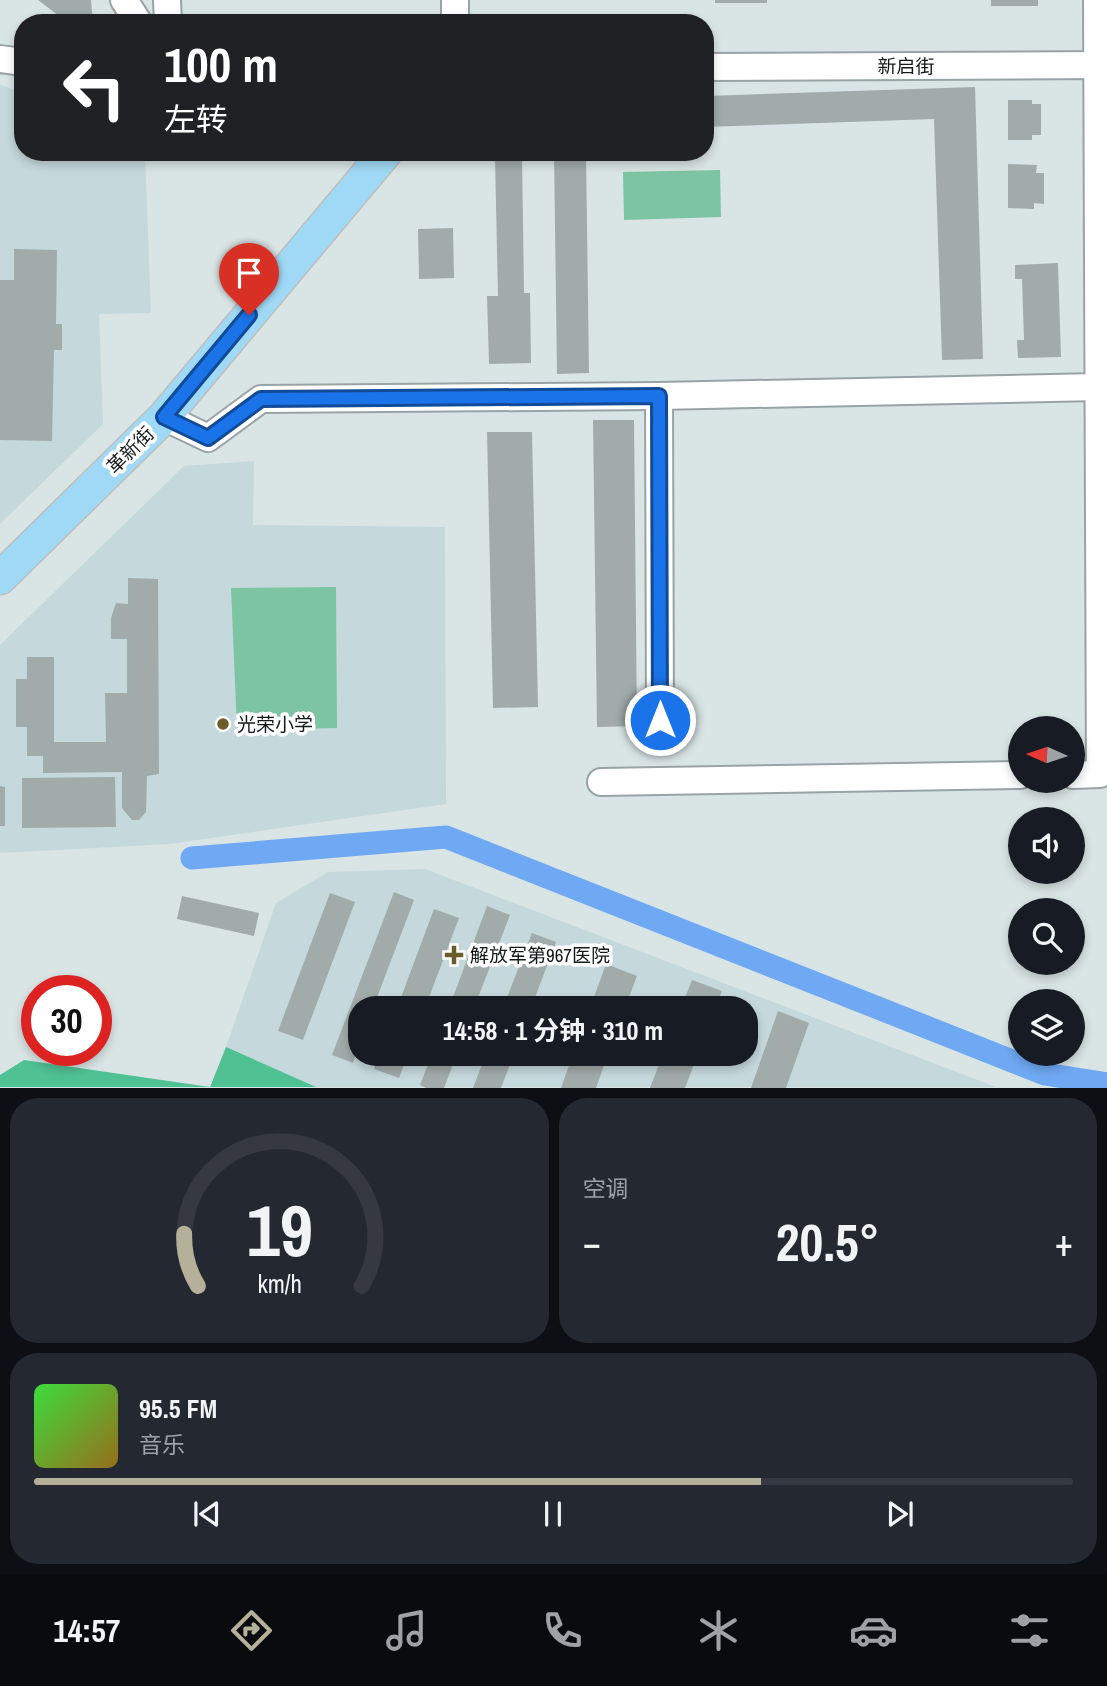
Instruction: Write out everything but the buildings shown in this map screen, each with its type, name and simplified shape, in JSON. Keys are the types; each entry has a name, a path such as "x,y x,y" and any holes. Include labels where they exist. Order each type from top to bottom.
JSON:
{"main road":[{"name":"革新街","path":"0,578 164,417 378,161"}],"street":[{"path":"1085,775 1100,774 1098,387 1102,65 1097,0"},
{"name":"新启街","path":"714,68 1102,65"},
{"path":"164,417 208,438 261,399 659,396 1098,387"},
{"path":"659,396 660,720"},
{"path":"601,782 1008,775"}],"shaded area":[{"path":"0,85 14,89 14,161 145,161 151,313 99,314 103,424 0,524"},
{"name":"光荣小学","path":"254,461 253,525 445,527 446,804 170,844 0,853 0,645 184,466"},
{"name":"解放军第967医院","path":"425,869 758,996 348,996 348,1066 758,1066 758,996 996,1087 300,1087 226,1047 276,903 328,872"}],"green space":[{"path":"720,170 721,217 624,220 623,172"},
{"path":"336,587 337,728 237,730 231,588"},
{"path":"226,1047 316,1087 210,1087"},
{"path":"21,1062 21,1066 65,1066 210,1087 0,1087 0,1075"}],"waterway":[{"path":"192,858 446,837 1045,1074 1107,1084"}],"place":[{"name":"光荣小学","path":"223,724"},
{"name":"解放军第967医院","path":"454,955"}],"route":[{"path":"249,315 164,417 208,438 261,399 659,396 660,720"}]}
